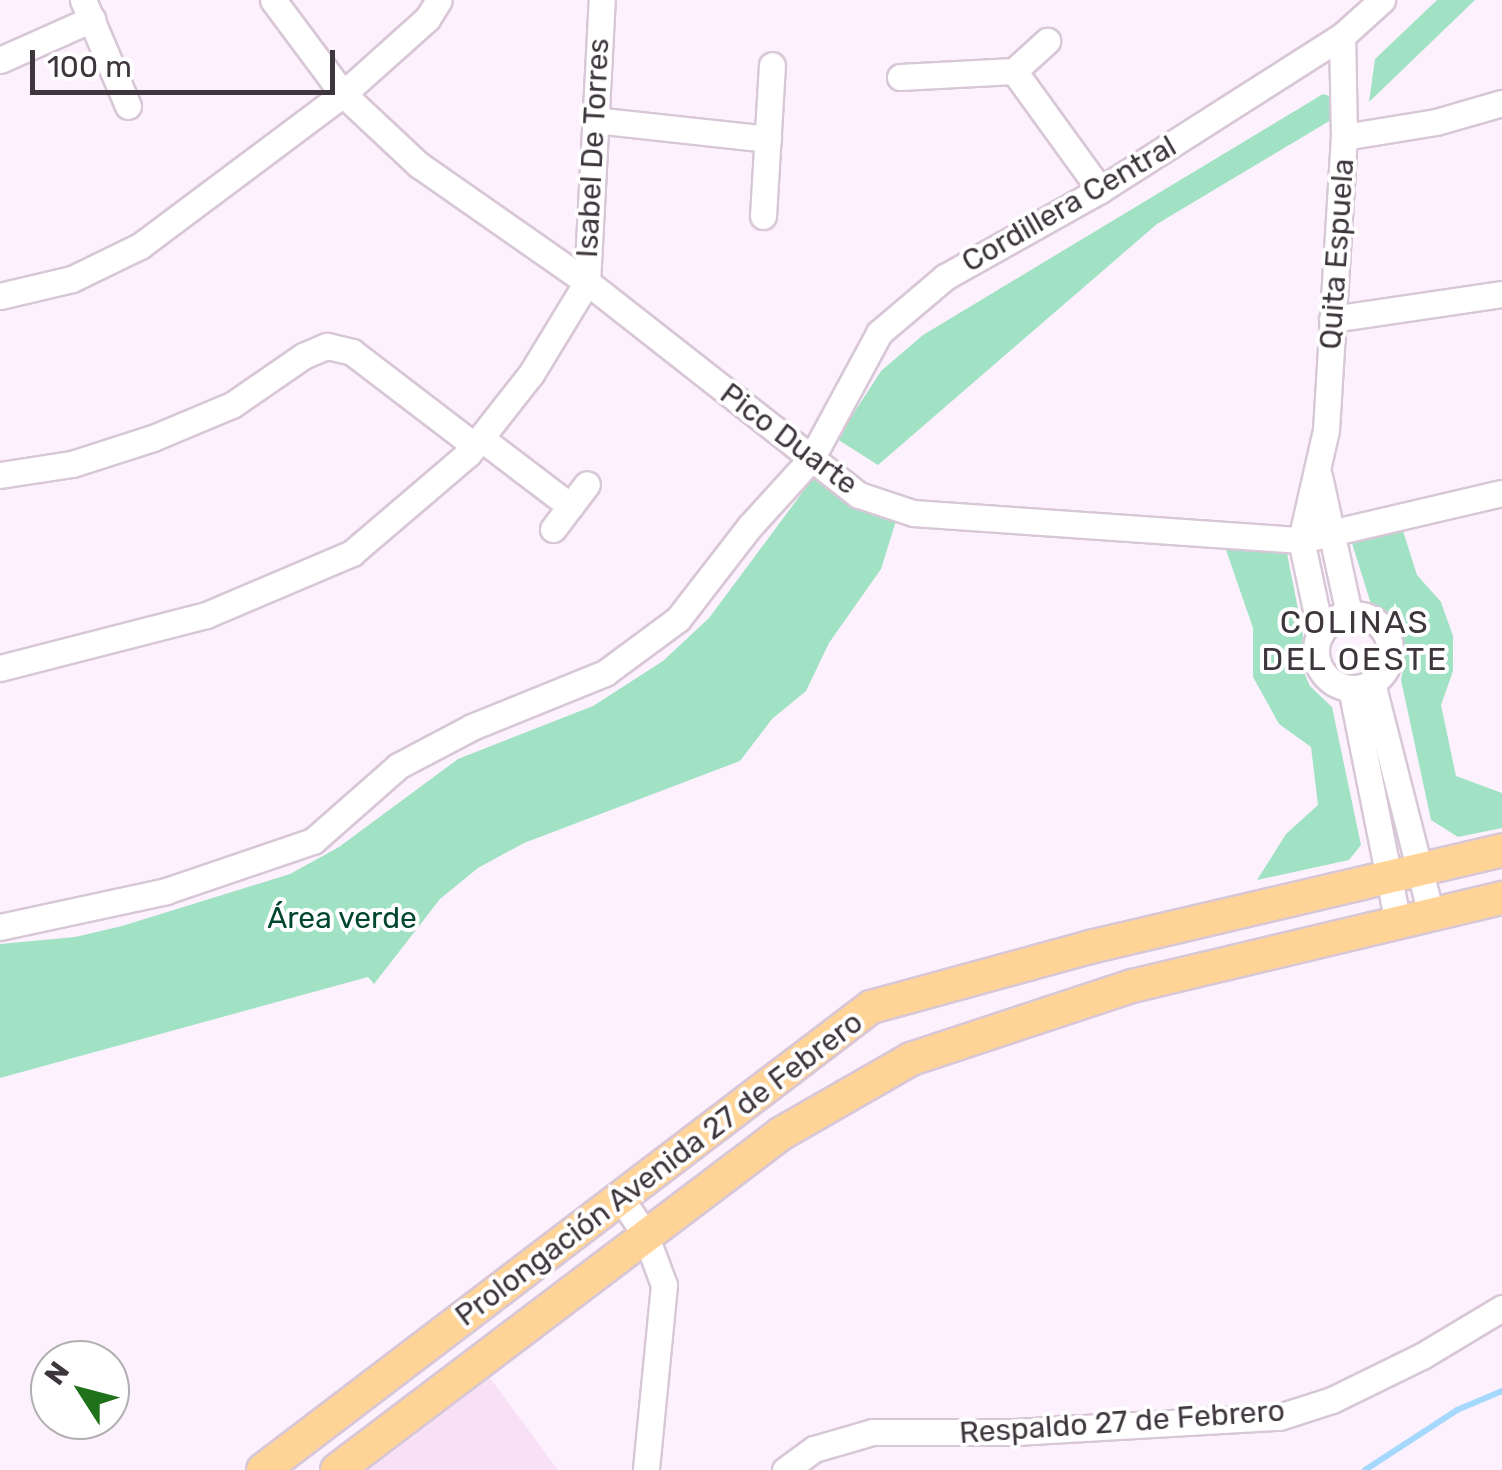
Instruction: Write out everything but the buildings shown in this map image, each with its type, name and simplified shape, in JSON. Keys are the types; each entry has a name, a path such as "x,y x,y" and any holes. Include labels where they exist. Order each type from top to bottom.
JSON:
{"main road":[{"name":"Prolongación Avenida 27 de Febrero","path":"263,1470 871,1007 1090,947 1502,850"},
{"name":"Prolongación Avenida 27 de Febrero","path":"337,1470 782,1133 910,1059 1132,986 1502,898"}],"street":[{"name":"Pico Duarte","path":"273,0 343,94 418,165 586,282 859,495 913,513 1302,540 1502,493"},
{"path":"0,296 72,279 140,246 343,94 427,19 438,0"},
{"name":"Isabel De Torres","path":"0,668 206,615 352,552 478,442 531,374 586,282 602,0"},
{"name":"Cordillera Central","path":"0,927 166,891 314,841 398,766 472,727 605,673 678,619 750,526 811,458 879,333 944,277 1100,190 1342,36 1382,0"},
{"path":"0,60 88,10 128,106"},
{"name":"Quita Espuela","path":"1318,471 1326,430 1344,137 1342,36"},
{"path":"900,77 1014,70 1048,41"},
{"path":"763,216 772,66"},
{"path":"1014,70 1100,190"},
{"path":"1344,137 1436,122 1502,103"},
{"path":"594,120 768,139"},
{"path":"1332,319 1502,294"},
{"path":"0,476 72,464 152,438 232,405 304,356 327,346 352,352 570,506"},
{"path":"1318,471 1349,614"},
{"path":"1318,471 1302,540 1321,633"},
{"path":"553,529 587,484"},
{"path":"1349,614 1371,618 1387,634 1387,667 1362,686 1339,686 1320,669 1316,645 1321,633 1328,624 1349,614"},
{"path":"1362,686 1421,868 1431,915"},
{"path":"1362,686 1398,924"},
{"path":"620,1197 645,1234 664,1285 646,1470"},
{"name":"Respaldo 27 de Febrero","path":"785,1470 814,1450 873,1432 1015,1432 1280,1417 1332,1400 1422,1356 1502,1308"}],"shaded area":[{"path":"490,1378 558,1470 369,1470"}],"green space":[{"path":"1437,0 1475,0 1369,102 1375,59"},
{"path":"1323,94 1332,97 1331,120 1157,224 878,465 837,439 881,371 923,335"},
{"name":"Área verde","path":"816,474 856,495 1280,545 1287,553 1303,635 1301,666 1310,686 1332,707 1361,845 1349,860 1257,880 1286,834 1318,805 1311,747 1279,724 1253,677 1253,628 1225,547 932,528 896,521 881,569 829,643 806,691 772,719 740,761 524,843 478,868 440,899 374,984 368,977 0,1078 0,944 75,937 122,926 290,874 339,847 458,759 593,706 663,661 709,618"},
{"path":"1502,498 1502,508 1403,531 1417,575 1441,602 1453,636 1453,671 1441,705 1456,776 1502,793 1502,828 1458,837 1431,820 1401,680 1403,637 1391,617 1371,604 1351,540"}],"waterway":[{"path":"1365,1470 1457,1410 1502,1391"}],"district":[{"name":"COLINAS DEL OESTE","path":"1355,642"}]}
